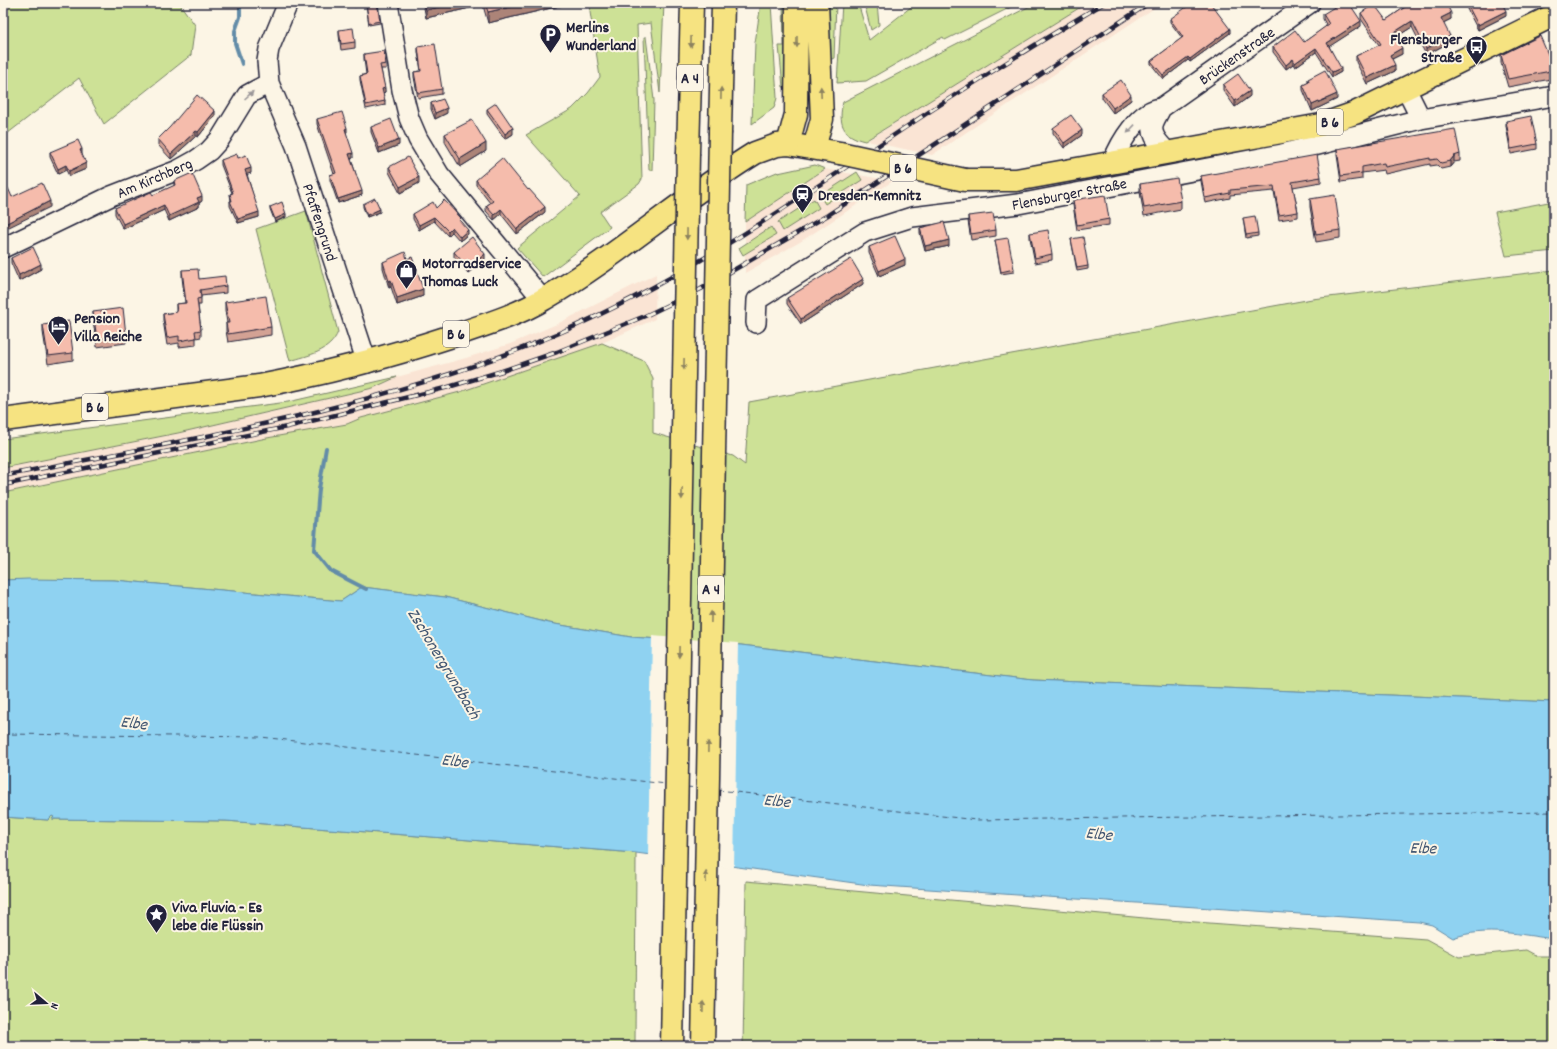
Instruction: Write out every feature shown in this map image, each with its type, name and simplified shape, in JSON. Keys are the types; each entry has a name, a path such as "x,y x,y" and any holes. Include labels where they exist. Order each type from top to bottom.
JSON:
{"main road":[{"name":"A 4","path":"672,1046 692,3"},
{"name":"A 4","path":"703,1046 723,3"},
{"path":"788,144 796,114 797,3"},
{"path":"814,148 822,119 817,3"},
{"name":"B 6","path":"3,420 259,386 299,379 367,363 486,325 543,300 603,262 737,164 755,153 778,144 788,144 840,153 965,180 1016,180 1113,161 1321,125 1355,113 1406,89 1554,15"}],"street":[{"path":"270,84 267,61 269,49 288,3"},
{"path":"388,3 402,90 409,118 418,139 439,174 543,300"},
{"name":"Brückenstraße","path":"1113,161 1119,146 1130,129 1154,108 1161,108 1310,3"},
{"name":"Am Kirchberg","path":"3,248 111,196 178,170 196,160 209,151 220,139 247,95 270,84"},
{"name":"Pfaffengrund","path":"270,84 296,146 367,363"},
{"path":"1406,89 1421,119"},
{"name":"Flensburger Straße","path":"756,323 757,300 865,232 887,224 912,217 1018,204 1282,154 1421,119 1554,96"},
{"path":"1161,108 1154,121 1152,129 1155,138 1167,152"}],"shaded area":[{"path":"1087,3 1162,3 932,155 867,141 929,101"},
{"path":"825,169 893,181 800,242 745,273 745,222"},
{"path":"656,274 655,319 602,343 559,359 460,392 361,418 347,424 267,438 3,493 3,468 178,433 373,388 397,377 510,344 557,324"}],"green space":[{"path":"3,3 179,3 195,25 191,55 104,124 79,78 3,137"},
{"path":"591,3 664,3 660,93 651,23 637,25 642,179 639,184 600,212 610,227 543,277 517,248 580,196 526,135 572,109 588,93 600,77 590,12"},
{"path":"761,3 771,3 777,98 774,108 752,124 755,43"},
{"path":"783,3 786,3 787,87 783,87 779,46 784,46"},
{"path":"826,3 836,3 834,58 832,59 829,59"},
{"path":"842,3 858,3 869,40 916,3 1019,3 945,40 943,37 866,81 837,83"},
{"path":"864,3 877,3 879,25 871,30"},
{"path":"1036,3 1087,3 865,141 851,136 844,128 841,116 843,102"},
{"path":"644,37 646,37 654,100 652,170 649,170"},
{"path":"815,165 825,169 745,222 746,185 777,172"},
{"path":"857,172 862,180 825,204 820,196"},
{"path":"814,199 819,208 783,231 778,222"},
{"path":"1554,201 1554,251 1506,256 1495,212"},
{"path":"306,211 338,332 330,344 318,352 290,361 256,229"},
{"path":"771,227 776,235 743,255 739,248"},
{"path":"1554,270 1554,702 1033,680 741,645 631,637 549,623 445,597 362,587 341,601 114,580 3,580 3,493 267,438 347,424 361,418 460,392 602,343 644,361 653,379 653,433 733,456 745,465 749,402 1312,299"},
{"path":"397,377 373,388 178,433 3,468 3,439 288,402"},
{"path":"54,816 53,819 226,821 636,853 635,1046 3,1046 3,817 48,820"},
{"path":"746,881 1155,919 1426,939 1459,957 1526,950 1537,956 1554,956 1554,1046 743,1046"}],"water":[{"name":"Elbe","path":"3,580 114,580 341,601 362,587 445,597 549,623 631,637 741,645 1033,680 1554,702 1554,939 1504,932 1465,934 1453,938 1432,925 1419,922 869,885 636,853 226,821 52,819 54,817 52,816 48,820 3,817"}],"pier":[{"path":"652,636 738,643 734,868 648,856"}],"building":[{"path":"366,3 377,3 380,21 369,23"},
{"path":"424,3 457,3 426,10"},
{"path":"485,3 528,3 488,12"},
{"path":"1192,3 1212,3 1211,4 1230,29 1190,59 1188,57 1163,75 1151,61 1183,37 1170,19"},
{"path":"1341,3 1349,3 1361,21 1327,43 1341,68 1332,72 1316,48 1295,63 1293,59 1286,65 1273,47 1295,30 1304,42 1329,24 1323,14"},
{"path":"1411,3 1446,3 1451,13 1441,18 1450,36 1426,49 1412,21 1393,33 1402,48 1390,55 1395,65 1367,78 1356,56 1381,44 1361,13 1374,4 1386,20"},
{"path":"1502,3 1506,11 1478,25 1467,4"},
{"path":"353,28 355,42 341,44 339,30"},
{"path":"1540,36 1550,59 1551,71 1508,79 1501,55"},
{"path":"435,44 442,89 418,93 414,72 421,71 418,47"},
{"path":"384,51 386,64 380,65 385,88 382,89 385,101 366,105 360,76 367,74 364,54"},
{"path":"1325,70 1337,94 1312,105 1303,85 1309,82 1308,79"},
{"path":"1238,74 1250,91 1235,101 1223,85"},
{"path":"1121,80 1131,95 1113,108 1102,93"},
{"path":"197,95 215,111 198,132 196,131 171,154 158,139"},
{"path":"443,99 447,108 435,113 431,103"},
{"path":"496,103 513,128 505,134 487,109"},
{"path":"342,112 347,128 345,129 353,153 349,154 362,191 338,199 330,175 336,173 317,119"},
{"path":"1071,115 1082,130 1064,143 1053,128"},
{"path":"1531,116 1537,144 1511,149 1506,121"},
{"path":"391,119 399,140 379,148 371,127"},
{"path":"472,120 486,143 460,159 445,134"},
{"path":"1455,129 1460,154 1454,156 1450,161 1441,163 1437,159 1430,160 1430,158 1385,167 1384,163 1362,167 1362,173 1341,176 1337,149"},
{"path":"78,140 82,149 80,150 86,163 69,171 66,165 58,169 50,152"},
{"path":"237,154 238,158 246,155 251,168 245,170 259,212 238,219 230,201 232,201 230,194 233,193 221,160"},
{"path":"1317,155 1321,177 1292,182 1298,212 1279,215 1274,186 1230,190 1230,193 1205,198 1201,176"},
{"path":"408,157 419,177 400,187 389,167"},
{"path":"502,158 528,190 529,189 545,207 517,229 501,209 494,215 486,206 493,201 476,180"},
{"path":"192,173 202,196 197,198 199,202 169,216 164,205 123,224 115,208 151,192 153,195 175,185 174,181"},
{"path":"1177,178 1181,201 1144,208 1140,184"},
{"path":"42,183 50,201 3,225 3,191 8,188 12,197"},
{"path":"1105,195 1109,219 1077,225 1073,200"},
{"path":"1335,195 1340,230 1316,234 1310,199"},
{"path":"375,198 380,209 367,215 363,204"},
{"path":"444,200 461,218 459,220 468,230 460,237 452,227 448,231 434,217 419,225 413,214 433,202 436,208"},
{"path":"282,202 286,214 275,219 270,207"},
{"path":"993,213 996,230 971,234 968,216"},
{"path":"1255,216 1258,233 1246,235 1243,218"},
{"path":"944,222 949,240 925,246 920,228"},
{"path":"1048,230 1052,254 1035,258 1030,233"},
{"path":"895,236 905,259 879,271 869,247"},
{"path":"472,237 485,254 468,268 454,252"},
{"path":"1083,237 1088,266 1077,268 1071,239"},
{"path":"1008,238 1014,269 1001,272 995,240"},
{"path":"33,247 41,264 19,275 11,258"},
{"path":"405,252 407,259 412,257 423,289 397,298 391,280 389,281 383,262"},
{"path":"851,259 863,279 801,319 787,298"},
{"path":"198,269 199,279 225,276 226,286 200,290 201,298 197,299 201,330 195,331 196,338 179,341 179,336 167,338 163,314 177,312 176,304 186,303 182,270"},
{"path":"266,296 271,327 228,334 226,323 229,323 225,302"},
{"path":"123,308 126,335 97,339 93,312"},
{"name":"Pension Villa Reiche","path":"69,321 73,353 48,356 43,325"},
{"path":"1493,1041 1507,1041 1507,1046 1494,1046"}],"waterway":[{"name":"Zschonergrundbach","path":"240,3 240,17 235,31 235,43 242,64"},
{"name":"Zschonergrundbach","path":"326,448 319,489 314,550 331,571 366,589"}],"ferry route":[{"path":"3,734 261,737 666,784"},
{"path":"687,787 697,788"},
{"path":"718,790 976,820 1554,812"}],"railway":[{"path":"3,476 214,435 354,402 422,383 490,360 557,334 648,290 734,240 903,129 1028,49 1104,3"},
{"path":"3,485 287,427 445,388 502,371 557,352 645,316 701,289 828,215 1149,3"}],"place":[{"name":"Merlins Wunderland","path":"551,54"},
{"name":"Flensburger Straße","path":"1477,66"},
{"name":"Dresden-Kemnitz","path":"803,214"},
{"name":"Motorradservice Thomas Luck","path":"407,290"},
{"name":"Pension Villa Reiche","path":"58,346"},
{"name":"Viva Fluvia - Es lebe die Flüssin","path":"156,934"}]}
